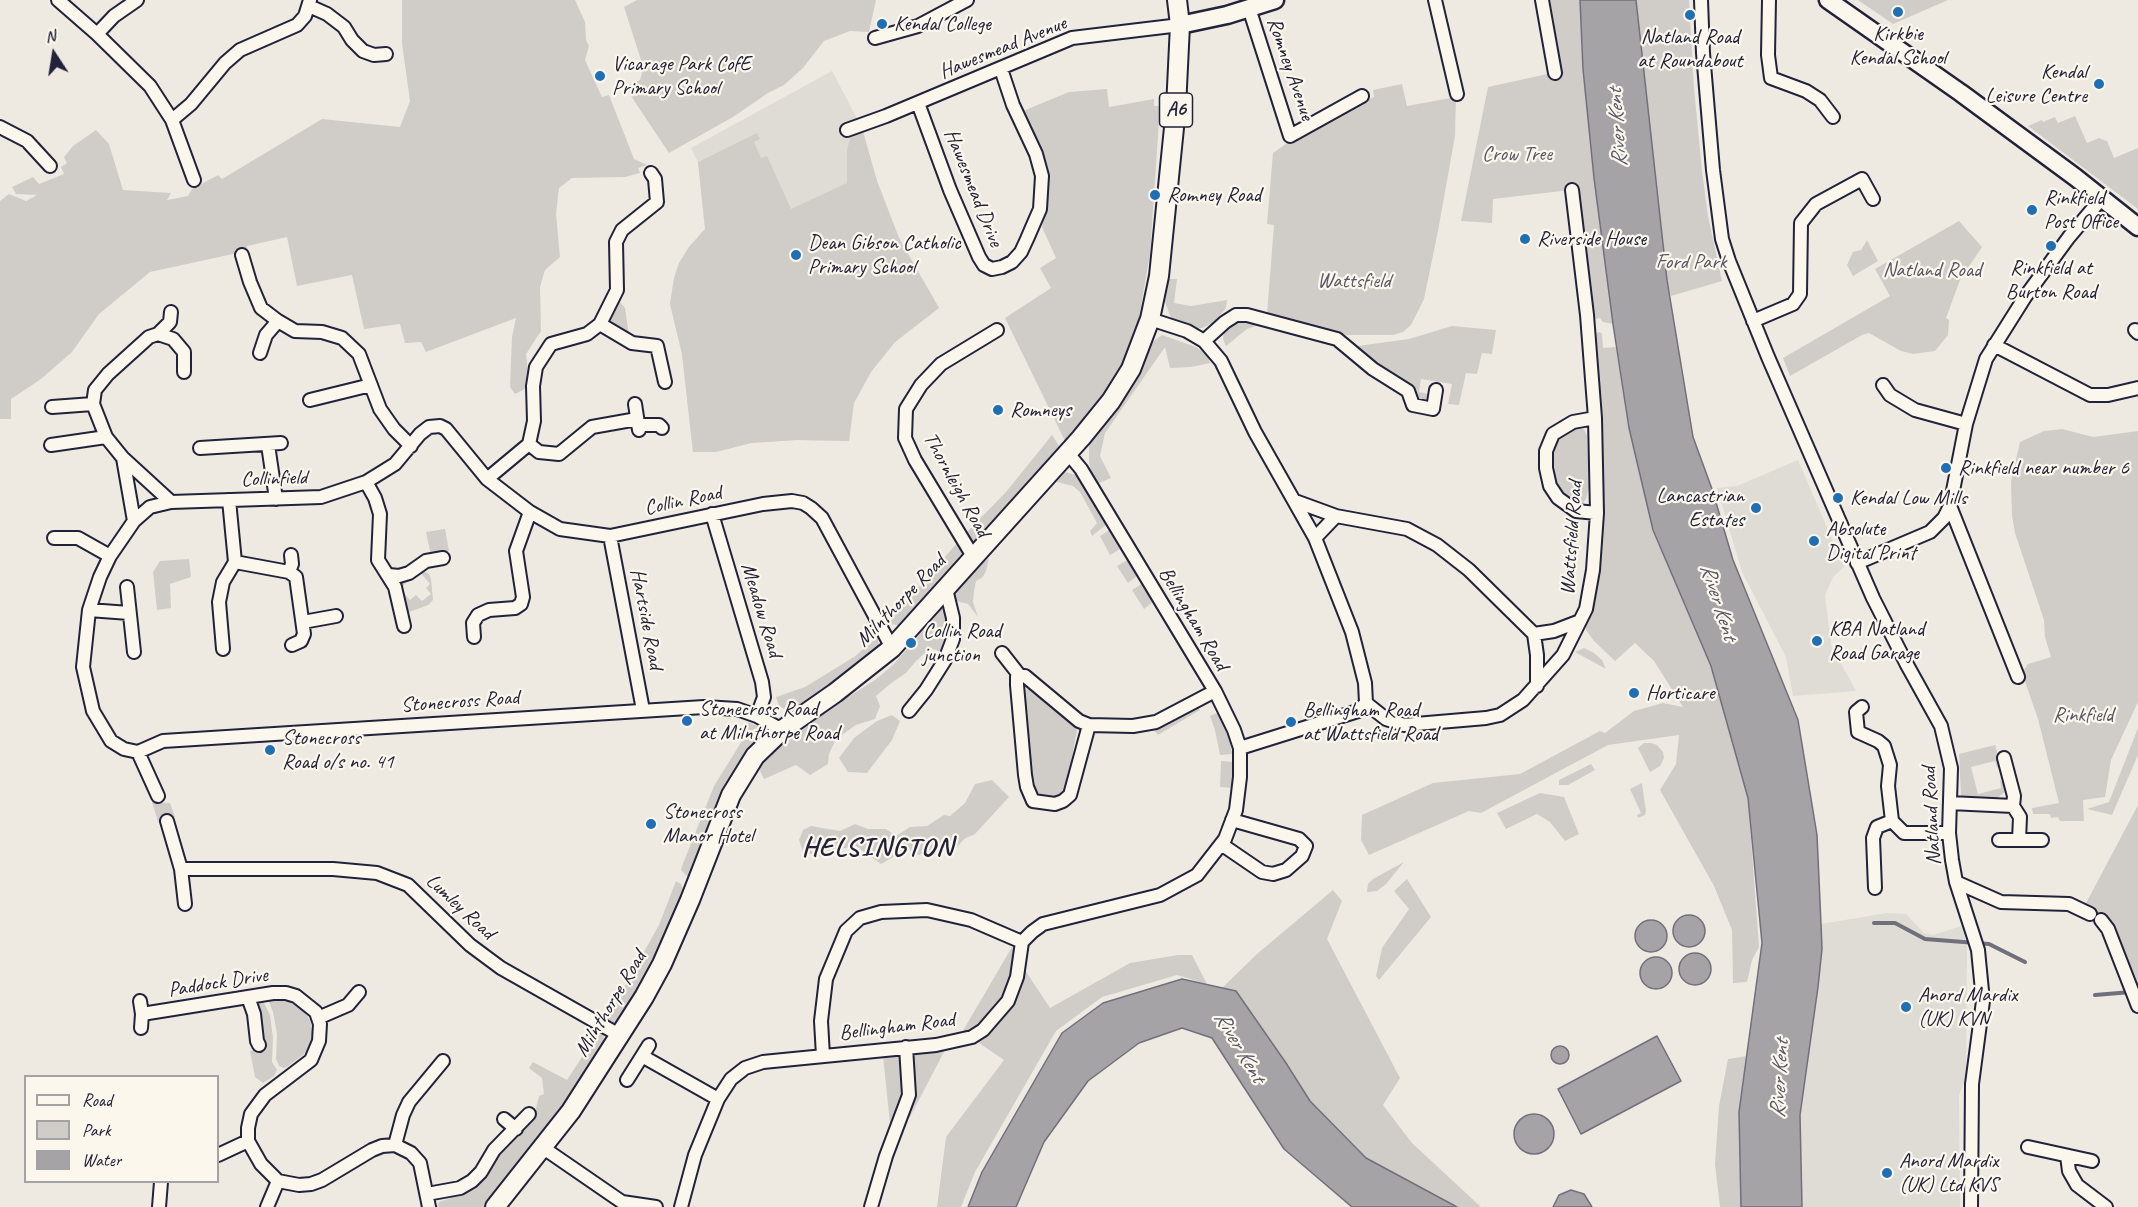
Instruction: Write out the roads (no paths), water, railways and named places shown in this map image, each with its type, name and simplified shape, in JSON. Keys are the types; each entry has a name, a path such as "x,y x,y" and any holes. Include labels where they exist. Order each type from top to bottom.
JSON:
{"highway":[{"name":"Milnthorpe Road","path":"495,1207 571,1111 621,1036 662,964 695,888 731,795 754,756 782,730 835,693 892,648 1111,401 1131,369 1150,319 1159,276 1176,108 1180,25 1177,0"}],"main road":[{"path":"1180,25 1216,18 1275,0"},
{"path":"1828,0 1962,93 2102,198 2138,228"}],"street":[{"path":"58,0 150,86 172,120 194,180"},
{"path":"97,34 114,16 137,0"},
{"path":"875,38 918,26 967,0"},
{"path":"1435,0 1457,94"},
{"path":"1542,0 1555,73"},
{"name":"Natland Road","path":"1701,0 1713,170 1722,239 1753,321 1857,563 1905,663 1941,726 1951,768 1949,833 1956,882 1978,950 1983,1001 1972,1084 1971,1207"},
{"path":"1769,0 1768,55 1771,78 1820,100 1833,117"},
{"path":"172,120 191,104 225,63 240,50 297,25 305,16 310,3 344,27 363,51 374,55 386,54"},
{"name":"Romney Avenue","path":"1250,8 1290,136 1362,96"},
{"name":"Hawesmead Avenue","path":"847,130 886,117 1072,38 1180,25"},
{"name":"Hawesmead Drive","path":"918,103 950,190 979,257 984,265 992,269 1002,267 1012,262 1028,239 1040,209 1042,176 1036,154 1013,105 1002,69"},
{"path":"0,127 27,141 50,166"},
{"path":"487,479 529,444 534,422 533,386 536,367 551,344 587,334 600,324 617,290 615,242 622,230 657,202 655,179 651,173"},
{"path":"1753,321 1793,304 1800,294 1801,223 1816,204 1862,179 1873,199"},
{"name":"Wattsfield Road","path":"1366,703 1386,719 1404,725 1470,720 1500,715 1523,700 1563,655 1586,609 1593,570 1597,513 1595,418 1587,315 1572,190"},
{"path":"1857,563 1930,532 1944,518 1950,507 1966,424 1986,359 2025,297 2102,198"},
{"path":"242,255 261,308 296,331 322,332 342,338 359,354 380,409 394,429 411,446"},
{"path":"171,312 170,322 158,334 149,337 108,374 95,390 93,404 106,437 123,459 171,502"},
{"path":"1204,341 1236,315 1247,315 1337,339 1373,369 1408,392 1413,405 1433,410 1436,390"},
{"path":"1150,319 1187,331 1204,341 1221,361 1255,432 1315,538 1353,632 1365,683 1366,703 1358,711 1240,748"},
{"path":"260,353 266,335 278,321"},
{"path":"600,324 632,343 657,346 665,382"},
{"name":"Thornleigh Road","path":"974,558 915,460 905,438 906,409 921,385 941,364 997,330"},
{"path":"158,334 173,339 184,352 184,372"},
{"path":"1994,345 2090,395 2108,395 2138,388"},
{"path":"1883,385 1890,395 1915,410 1966,424"},
{"path":"310,400 371,386"},
{"path":"52,407 93,404"},
{"path":"635,404 638,425"},
{"path":"1595,418 1573,422 1552,434 1546,451 1546,468 1550,486 1557,498 1576,511 1597,513"},
{"path":"529,444 539,452 559,453 592,427 659,425 662,428"},
{"name":"Collinfield","path":"138,752 124,749 111,741 93,711 83,667 89,610 110,556 134,521 150,507 171,502 321,497 366,482 395,464 420,434 429,427 440,426"},
{"name":"Collin Road","path":"440,426 451,434 487,479 530,512 560,529 610,536 781,501 792,501 811,508 822,518 892,648"},
{"path":"51,445 106,437"},
{"path":"200,448 281,443"},
{"path":"268,445 276,500"},
{"name":"Bellingham Road","path":"681,1207 695,1155 718,1099 730,1079 745,1068 763,1062 958,1041 972,1037 998,1015 1014,989 1022,942 1043,924 1160,895 1197,875 1221,844 1236,810 1240,748 1234,730 1215,691 1081,469 1067,452"},
{"path":"123,459 134,521"},
{"path":"366,482 375,498 380,514 378,560 395,587 404,626"},
{"path":"223,650 219,602 223,582 235,562 229,500"},
{"path":"1295,501 1335,516 1407,529 1437,545 1469,570 1534,634 1537,686"},
{"path":"1950,507 2018,677"},
{"path":"474,637 473,623 478,615 489,610 515,608 521,604 523,597 516,551 530,512"},
{"name":"Meadow Road","path":"712,514 762,682 764,697 757,716"},
{"path":"1315,538 1335,516"},
{"name":"Hartside Road","path":"610,536 643,710"},
{"path":"54,538 78,538 110,556"},
{"path":"289,572 292,564 291,555"},
{"path":"389,575 399,576 409,573 426,561 442,558"},
{"path":"235,562 289,572 296,577 304,634 301,641 292,645"},
{"path":"127,587 134,652"},
{"path":"909,711 945,660 953,639 953,618 946,589"},
{"path":"89,610 129,613"},
{"path":"303,622 336,616"},
{"path":"1534,634 1554,631 1580,621"},
{"path":"1002,653 1020,676 1025,676 1080,721 1089,725 1133,726 1156,722 1215,691"},
{"path":"1020,676 1017,677 1017,685 1025,775 1033,801 1055,804 1070,795 1089,725"},
{"name":"Stonecross Road","path":"138,752 163,741 704,707 737,710 757,716 782,730"},
{"path":"1862,707 1856,712 1858,732 1884,746 1890,765 1888,786 1892,821 1904,833 1949,833"},
{"path":"138,752 158,796"},
{"path":"2004,758 2014,796 2013,806 2020,817 2019,840"},
{"path":"1950,803 2013,806"},
{"path":"1221,844 1262,872 1273,874 1286,870 1302,856 1305,846 1299,839 1232,820"},
{"path":"167,821 181,869 185,904"},
{"path":"1875,888 1873,838 1877,827 1892,821"},
{"path":"1999,840 2042,840"},
{"name":"Lumley Road","path":"181,869 333,869 377,873 408,885 470,945 501,968 621,1036"},
{"path":"1956,882 2001,902 2069,904 2096,917 2108,929 2137,1003"},
{"path":"823,1056 820,1022 826,979 846,931 860,918 881,912 927,910 971,920 1022,942"},
{"path":"359,992 348,1005 318,1018 321,1036 318,1048 311,1060 265,1095 257,1104 250,1120 248,1141 261,1164 278,1181 298,1185 322,1180 372,1150 395,1145 411,1153 420,1163 429,1207"},
{"name":"Paddock Drive","path":"142,1014 273,993 286,993 306,1003 318,1018"},
{"path":"248,997 254,1014 257,1041 260,1045"},
{"path":"140,1001 141,1028"},
{"path":"627,1080 649,1045"},
{"path":"871,1207 886,1156 909,1095 906,1047"},
{"path":"642,1056 718,1099"},
{"path":"395,1145 409,1102 436,1077 442,1061"},
{"path":"427,1194 460,1188 471,1181 481,1172 494,1150 529,1114"},
{"path":"504,1119 516,1129"},
{"path":"219,1155 248,1141"},
{"path":"542,1147 622,1202 656,1207"},
{"path":"2028,1147 2092,1161"},
{"path":"2067,1156 2070,1171 2077,1185 2106,1207"},
{"path":"267,1207 278,1181"},
{"path":"159,1207 160,1183"}],"water":[{"name":"River Kent","path":"1580,0 1636,0 1667,280 1693,437 1712,489 1733,560 1798,720 1817,835 1822,949 1800,1115 1802,1207 1741,1207 1739,1112 1762,943 1748,798 1711,666 1653,530 1629,428 1594,178 1583,69"},
{"path":"1689,915 1700,920 1705,931 1700,942 1689,947 1678,942 1673,931 1678,920"},
{"path":"1651,920 1662,925 1667,936 1662,947 1651,952 1640,947 1635,936 1640,925"},
{"path":"1695,953 1706,958 1711,969 1706,980 1695,985 1684,980 1679,969 1684,958"},
{"path":"1656,957 1667,962 1672,973 1667,984 1656,989 1645,984 1640,973 1645,962"},
{"name":"River Kent","path":"1182,979 1236,991 1310,1101 1366,1158 1457,1207 1352,1207 1284,1149 1212,1038 1182,1028 1139,1043 1088,1081 1044,1142 1016,1207 968,1207 982,1172 1062,1033 1103,1003"},
{"path":"1657,1036 1681,1081 1581,1134 1558,1089"},
{"path":"1560,1046 1566,1049 1569,1055 1566,1061 1560,1064 1554,1061 1551,1055 1554,1049"},
{"path":"1534,1114 1548,1120 1554,1134 1548,1148 1534,1154 1520,1148 1514,1134 1520,1120"},
{"path":"1571,1190 1584,1194 1592,1207 1553,1207 1559,1195"}],"waterway":[{"path":"1874,923 1895,923 1925,939 1989,944 2025,962"},
{"path":"2095,995 2131,992"}],"place":[{"name":"Kirkbie Kendal School","path":"1898,12"},
{"name":"Natland Road at Roundabout","path":"1690,15"},
{"name":"Kendal College","path":"882,24"},
{"name":"Vicarage Park CofE Primary School","path":"600,76"},
{"name":"Kendal Leisure Centre","path":"2099,84"},
{"name":"Romney Road","path":"1155,195"},
{"name":"Rinkfield Post Office","path":"2032,210"},
{"name":"Riverside House","path":"1525,239"},
{"name":"Rinkfield at Burton Road","path":"2051,246"},
{"name":"Dean Gibson Catholic Primary School","path":"796,255"},
{"name":"Romneys","path":"998,410"},
{"name":"Rinkfield near number 6","path":"1946,468"},
{"name":"Kendal Low Mills","path":"1838,498"},
{"name":"Lancastrian Estates","path":"1756,508"},
{"name":"Absolute Digital Print","path":"1814,541"},
{"name":"KBA Natland Road Garage","path":"1817,641"},
{"name":"Collin Road junction","path":"911,643"},
{"name":"Horticare","path":"1634,693"},
{"name":"Stonecross Road at Milnthorpe Road","path":"687,721"},
{"name":"Bellingham Road at Wattsfield Road","path":"1291,722"},
{"name":"Stonecross Road o/s no. 41","path":"270,750"},
{"name":"Stonecross Manor Hotel","path":"651,824"},
{"name":"Anord Mardix (UK) KVN","path":"1906,1007"},
{"name":"Anord Mardix (UK) Ltd KVS","path":"1887,1173"}],"district":[{"name":"HELSINGTON","path":"878,848"}],"park label":[{"name":"Crow Tree","path":"1517,154"},
{"name":"Ford Park","path":"1691,262"},
{"name":"Wattsfield","path":"1354,281"},
{"name":"Rinkfield","path":"2083,715"}]}
